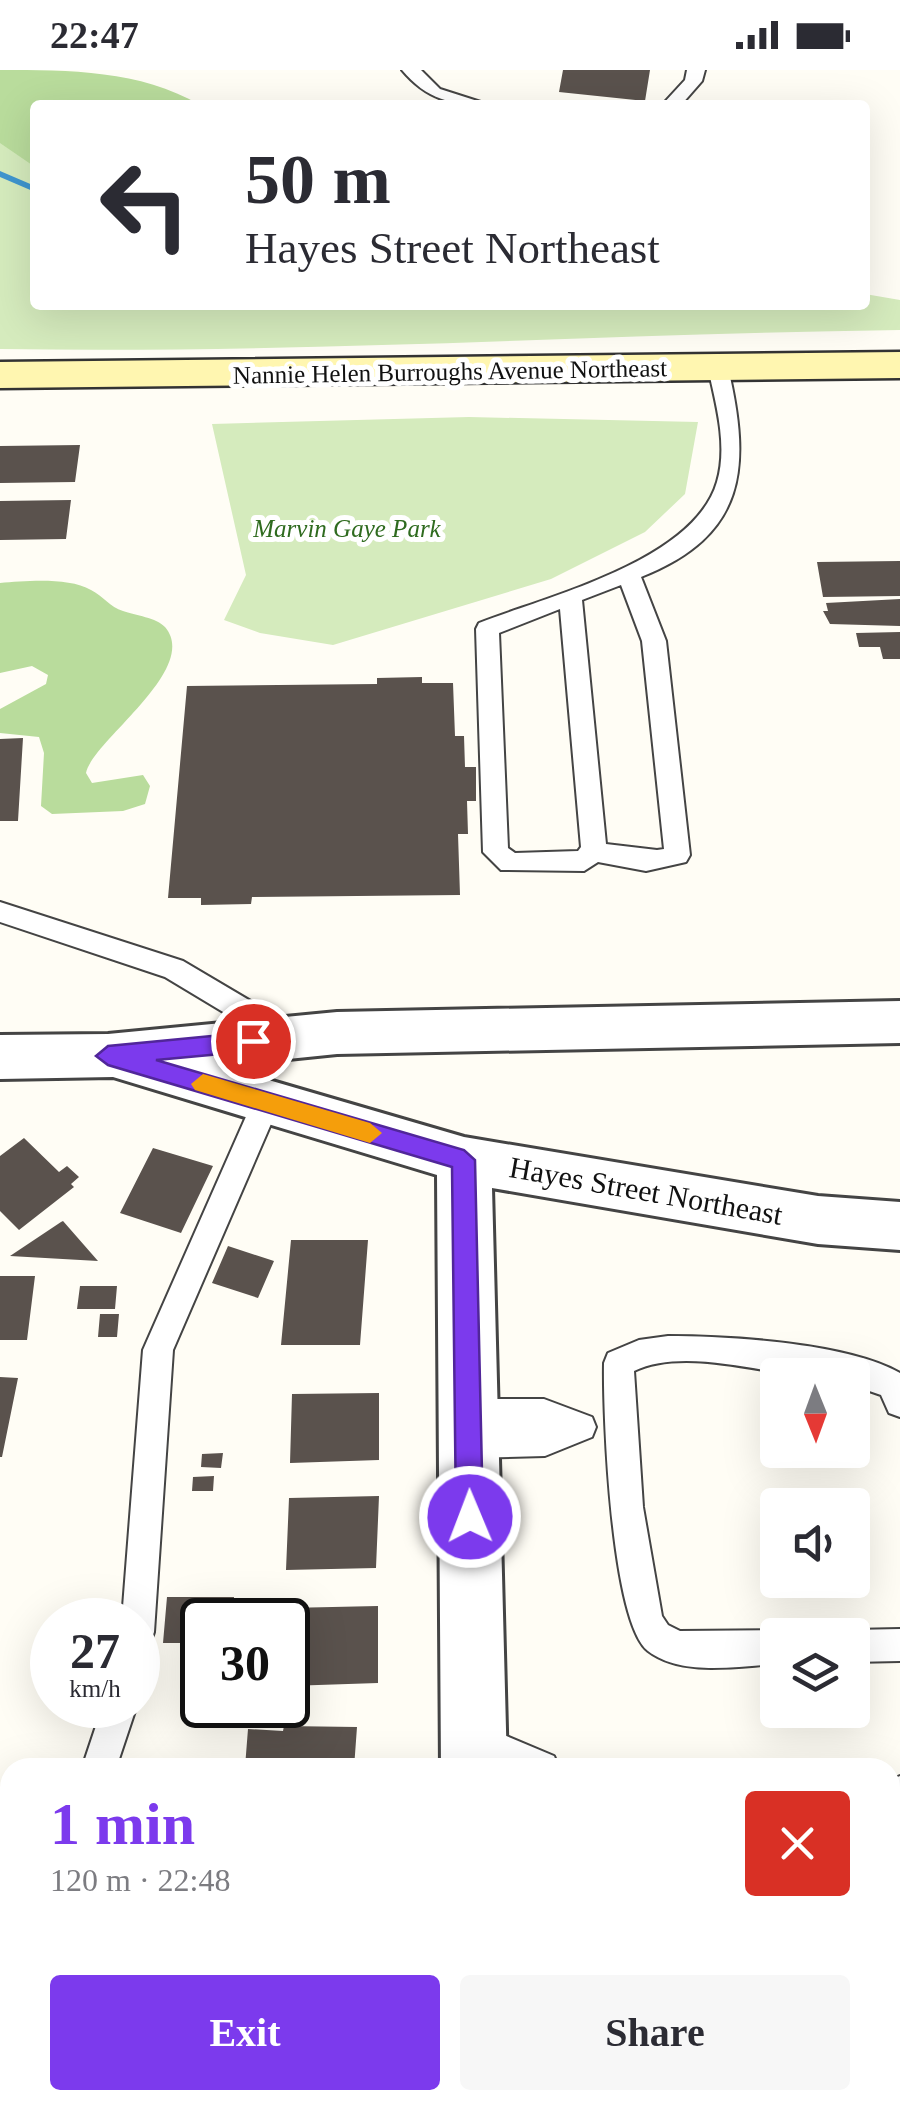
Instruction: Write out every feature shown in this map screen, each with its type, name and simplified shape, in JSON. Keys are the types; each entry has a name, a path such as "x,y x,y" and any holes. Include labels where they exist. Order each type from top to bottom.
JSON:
{"main road":[{"name":"Nannie Helen Burroughs Avenue Northeast","path":"0,402 721,382 900,365"},
{"name":"Nannie Helen Burroughs Avenue Northeast","path":"0,375 721,382 900,393"}],"street":[{"name":"Hayes Street Northeast","path":"0,1057 108,1056 289,1038 900,1022"},
{"name":"Hayes Street Northeast","path":"108,1056 464,1160 818,1220 900,1226"},
{"path":"464,1160 474,1753"}],"lane":[{"path":"411,70 434,93 461,100"},
{"path":"676,100 693,81 696,70"},
{"path":"570,598 594,850 584,861 510,863 496,852 487,628 628,574 677,549 726,496 735,450 721,382"},
{"path":"594,850 614,860 664,860 677,855 654,641 628,574"},
{"path":"0,912 174,969 289,1038"},
{"path":"140,1598 158,1350 266,1102"},
{"path":"760,1647 669,1646 653,1636 638,1595 619,1363 644,1352 677,1346 874,1374 892,1385 900,1403"},
{"path":"468,1428 544,1414 581,1428 622,1428"},
{"path":"870,1646 900,1645"},
{"path":"103,1758 113,1728"}],"green space":[{"path":"0,70 35,72 179,100 30,100 30,310 870,310 870,295 900,300 900,330 225,349 0,349"},
{"path":"0,70 104,74 153,85 190,100 30,100 30,164 0,143"},
{"name":"Marvin Gaye Park","path":"469,417 698,422 685,494 645,532 551,579 333,645 260,633 224,620 246,575 212,424"},
{"path":"0,583 71,583 95,592 118,609 165,627 172,644 169,663 86,773 92,783 143,775 150,786 145,804 123,811 52,814 41,806 44,753 39,737 0,733 0,709 46,684 48,675 32,666 0,673"}],"building":[{"path":"563,70 650,70 645,100 559,92"},
{"path":"80,445 75,482 0,483 0,446"},
{"path":"71,500 66,539 0,540 0,501"},
{"path":"900,561 900,596 823,597 817,562"},
{"path":"900,599 900,626 830,624 823,611 828,611 826,603"},
{"path":"900,632 900,659 883,659 880,647 859,647 856,633"},
{"path":"422,677 422,683 453,683 455,736 464,736 465,767 476,767 476,801 467,801 468,834 458,834 460,895 252,897 251,904 201,905 201,898 168,898 187,686 377,684 377,678"},
{"path":"23,738 18,821 0,821 0,739"},
{"path":"24,1138 59,1172 67,1166 79,1177 71,1184 74,1187 19,1230 0,1211 0,1156"},
{"path":"153,1148 213,1166 181,1233 120,1213"},
{"path":"61,1222 98,1261 10,1256"},
{"path":"291,1240 368,1240 360,1345 281,1345"},
{"path":"228,1246 274,1261 258,1298 212,1283"},
{"path":"0,1276 35,1276 27,1340 0,1340"},
{"path":"80,1286 117,1286 115,1309 77,1309"},
{"path":"100,1314 119,1314 117,1337 98,1337"},
{"path":"0,1377 18,1378 2,1457 0,1457"},
{"path":"379,1393 379,1460 290,1463 292,1394"},
{"path":"223,1453 221,1468 201,1467 202,1454"},
{"path":"214,1476 213,1491 192,1491 193,1477"},
{"path":"379,1496 376,1568 286,1570 289,1498"},
{"path":"167,1597 234,1597 180,1598 180,1643 163,1643"},
{"path":"378,1606 378,1683 310,1685 310,1607"},
{"path":"357,1727 355,1758 246,1758 248,1729"}],"waterway":[{"path":"0,174 30,187"}],"slow traffic":[{"path":"203,1084 370,1133"}],"route":[{"path":"253,1041 108,1056 464,1160 470,1517"}]}
